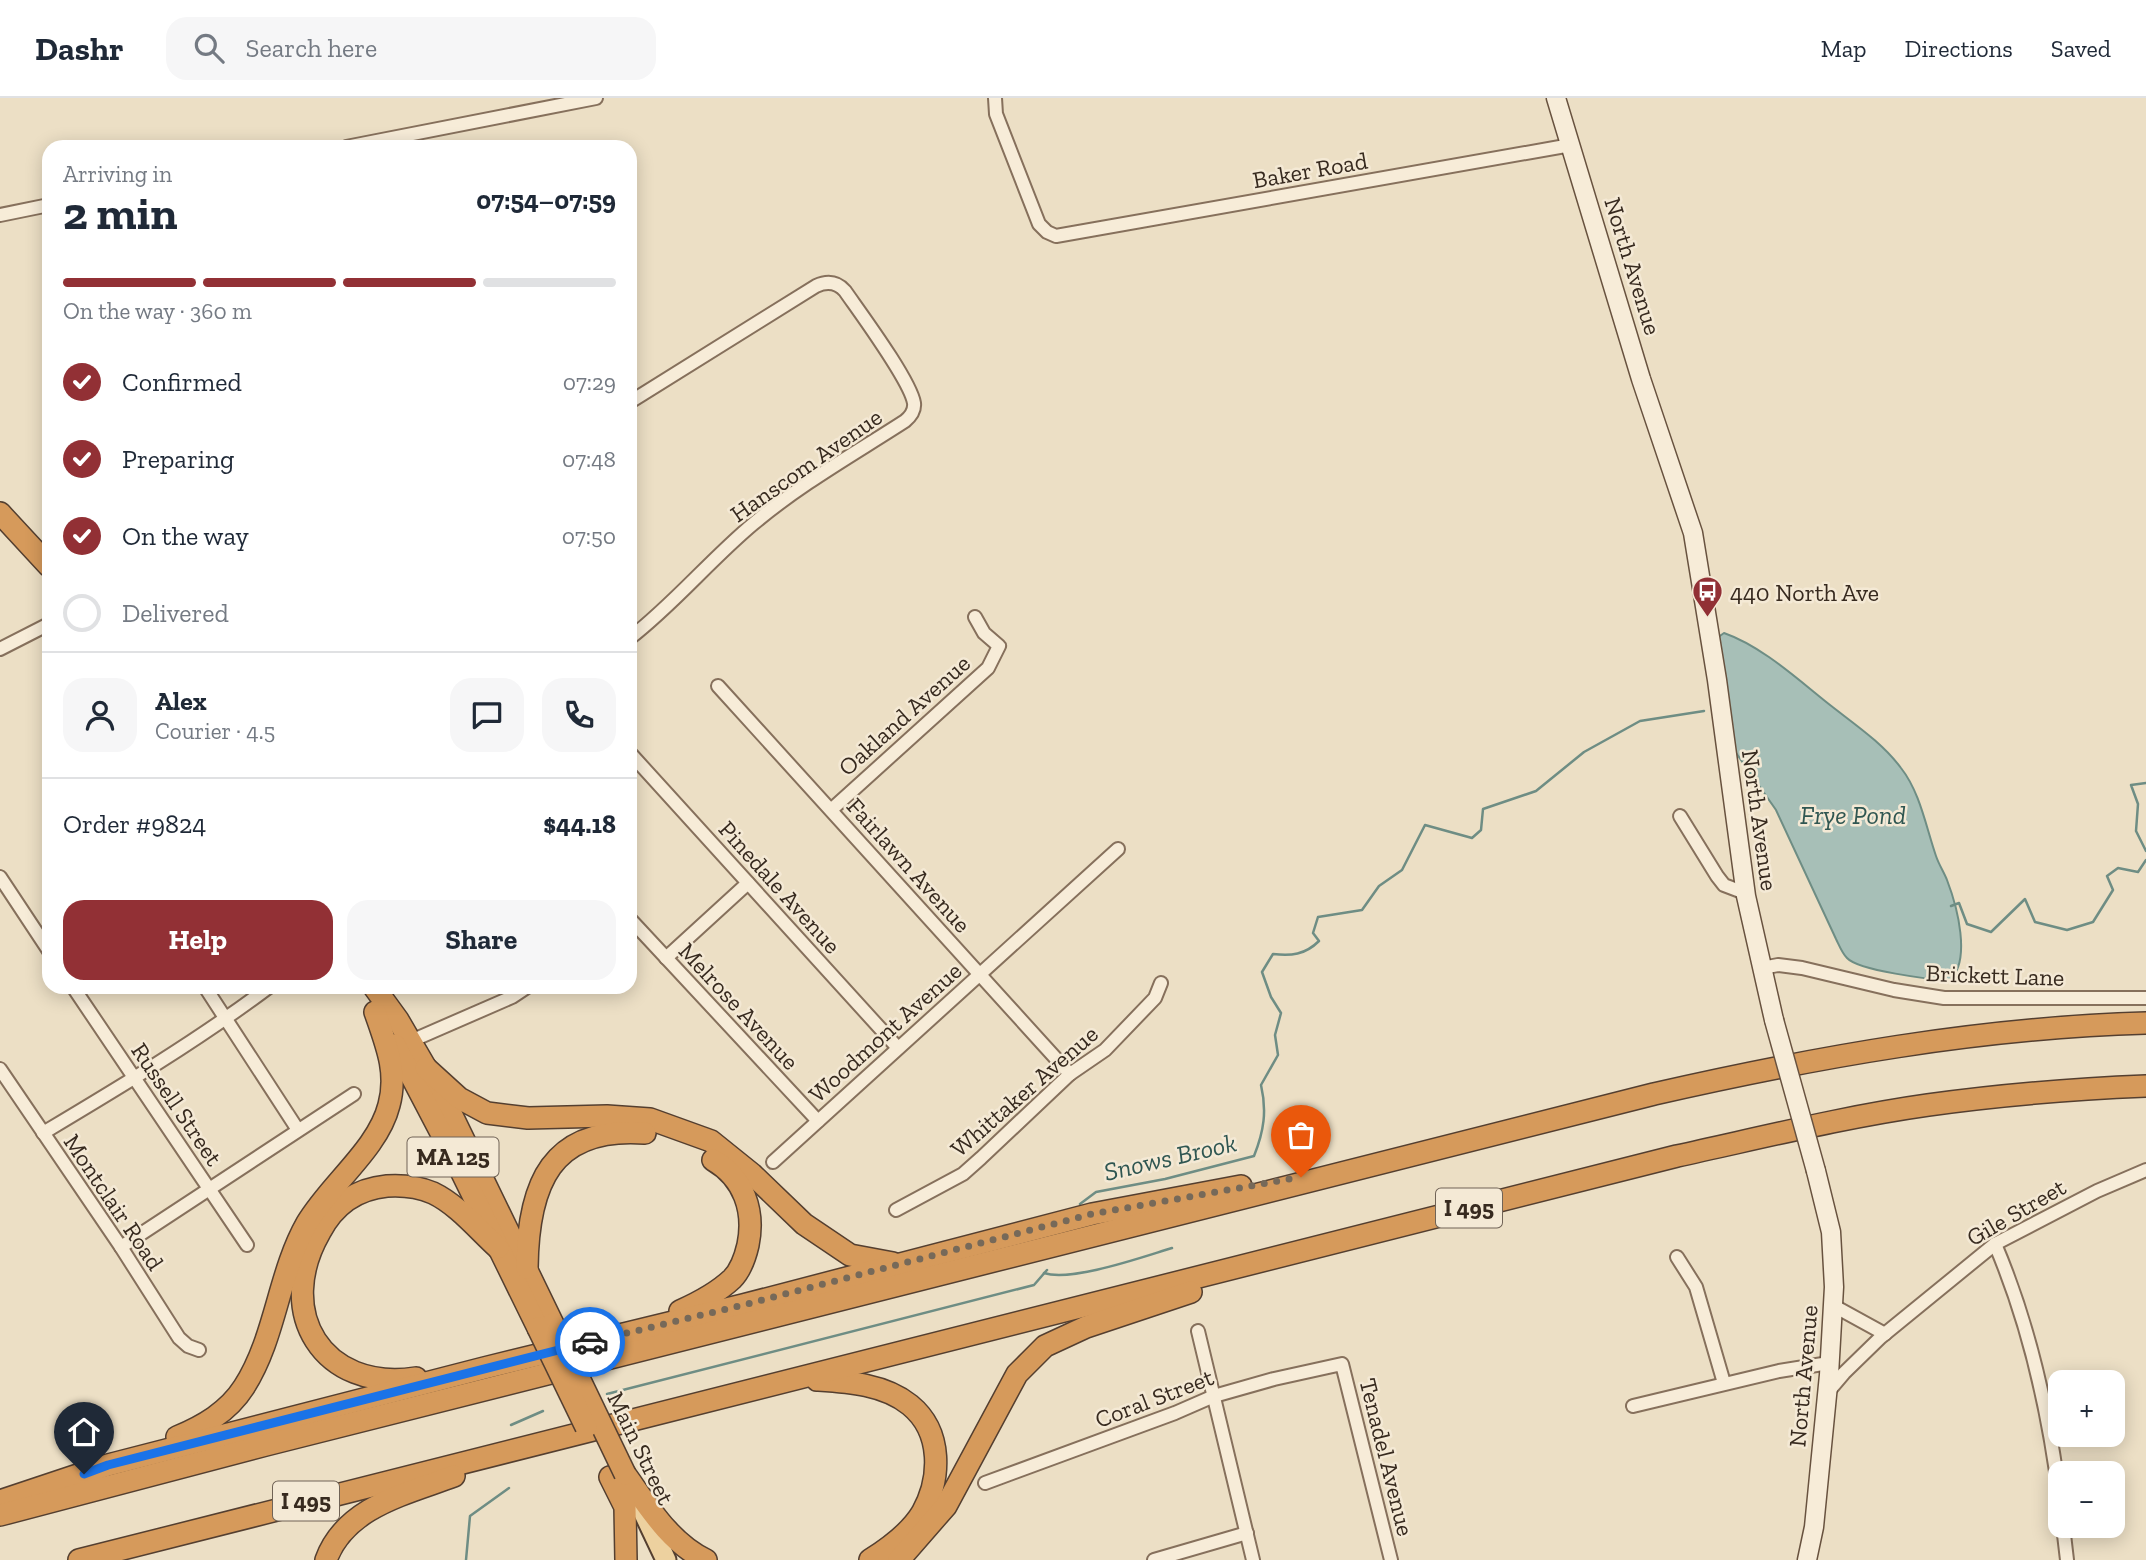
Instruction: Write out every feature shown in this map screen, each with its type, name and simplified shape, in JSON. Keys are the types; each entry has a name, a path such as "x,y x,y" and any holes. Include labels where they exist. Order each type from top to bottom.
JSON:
{"highway":[{"path":"4,523 42,559"},
{"name":"Main Street","path":"369,994 375,1012 415,1082 498,1248 545,1326 618,1476 625,1507"},
{"name":"Main Street","path":"380,994 426,1068 527,1268 545,1326"},
{"path":"0,1501 108,1465 200,1428 232,1403 262,1353 293,1256 308,1222 331,1189 372,1140 389,1105 393,1065 375,1012"},
{"name":"I 495","path":"0,1516 266,1445 1667,1091 1860,1051 1956,1037 2146,1023"},
{"path":"426,1068 459,1098 487,1113 528,1118 607,1116 650,1119 711,1141 752,1174 804,1224 850,1255 902,1264"},
{"name":"I 495","path":"79,1560 1664,1159 1860,1117 1985,1098 2146,1086"},
{"path":"527,1268 527,1236 537,1195 547,1171 559,1156 573,1145 593,1136 621,1131 648,1133 701,1152 723,1166 739,1184 749,1206 751,1230 744,1262 732,1279 699,1303 634,1331"},
{"path":"108,1465 1092,1214 1381,1163"},
{"path":"484,1367 408,1379 373,1378 349,1369 330,1357 313,1339 305,1320 301,1294 303,1268 312,1244 328,1217 345,1200 371,1188 402,1185 431,1192 448,1202 498,1248"},
{"path":"899,1560 946,1506 1017,1374 1045,1346 1086,1326 1339,1241"},
{"path":"801,1379 860,1384 890,1392 910,1405 926,1423 935,1446 936,1469 932,1493 921,1515 899,1540 870,1560"},
{"path":"326,1560 331,1547 346,1528 380,1504 534,1446"},
{"path":"618,1476 663,1527 696,1555 706,1560"},
{"path":"625,1507 626,1560"}],"main road":[{"name":"North Avenue","path":"1556,98 1641,379 1693,533 1717,681 1745,893 1774,1020 1816,1171 1833,1250 1834,1306 1827,1393 1814,1527 1807,1560"},
{"name":"Main Street","path":"618,1476 666,1560"},
{"name":"Main Street","path":"625,1507 652,1560"}],"street":[{"path":"382,140 596,98"},
{"name":"Baker Road","path":"995,98 996,114 1039,224 1056,236 1571,145"},
{"path":"0,215 42,206"},
{"name":"Hanscom Avenue","path":"637,398 816,286 826,283 839,285 845,291 906,383 912,397 913,411 905,421 789,496 753,523 637,633"},
{"name":"Oakland Avenue","path":"831,810 984,675 999,646 984,633 975,617"},
{"path":"0,649 42,628"},
{"name":"Fairlawn Avenue","path":"718,686 1070,1073"},
{"name":"Pinedale Avenue","path":"637,761 898,1048"},
{"path":"1680,816 1724,885 1745,893"},
{"name":"Woodmont Avenue","path":"773,1162 1118,849"},
{"path":"0,877 42,940"},
{"path":"666,958 748,883"},
{"name":"Melrose Avenue","path":"637,927 818,1121"},
{"name":"Brickett Lane","path":"1762,968 1778,965 1802,968 1894,990 1944,998 2146,998"},
{"name":"Whittaker Avenue","path":"896,1210 963,1174 1070,1073 1105,1050 1155,998 1161,983"},
{"name":"Russell Street","path":"78,994 247,1245"},
{"path":"209,994 298,1130"},
{"path":"43,1133 225,1020 260,994"},
{"path":"411,1041 516,994"},
{"name":"Montclair Road","path":"0,1069 121,1247 179,1338 188,1346 199,1350"},
{"path":"121,1247 354,1094"},
{"name":"Gile Street","path":"1827,1393 1885,1334 1995,1244 2098,1191 2146,1170"},
{"path":"1995,1244 2020,1310 2041,1382 2054,1461"},
{"path":"1678,1257 1696,1287 1724,1383"},
{"path":"1834,1306 1885,1334"},
{"path":"1198,1331 1253,1560"},
{"path":"1633,1406 1724,1383 1829,1363"},
{"name":"Coral Street","path":"985,1483 1214,1396 1273,1379 1342,1364"},
{"name":"Tenadel Avenue","path":"1342,1364 1391,1560"},
{"path":"1154,1560 1247,1533"},
{"path":"2064,1538 2067,1560"}],"water":[{"name":"Frye Pond","path":"1724,633 1751,646 1790,672 1875,740 1908,777 1947,880 1958,918 1960,960 1949,981 1865,967 1854,963 1844,954 1776,810 1734,750 1717,638"}],"waterway":[{"name":"Snows Brook","path":"1080,1204 1096,1192 1165,1179 1254,1156 1264,1121 1261,1085 1278,1055 1275,1035 1281,1013 1271,997 1262,972 1273,954 1297,954 1319,941 1313,933 1318,917 1362,910 1379,886 1402,870 1425,825 1472,838 1481,830 1483,809 1536,791 1584,752 1640,721 1704,711"},
{"name":"Snows Brook","path":"2146,783 2131,785 2138,804 2136,831 2146,851"},
{"name":"Snows Brook","path":"1951,906 1959,903 1967,924 1991,932 2025,899 2035,922 2067,930 2093,922 2113,890 2107,876 2118,868 2138,872 2146,860"},
{"path":"1044,1273 1056,1275 1089,1271 1172,1248"},
{"name":"Snows Brook","path":"607,1394 1034,1285 1047,1270"},
{"name":"Snows Brook","path":"511,1425 543,1411"},
{"name":"Snows Brook","path":"466,1560 470,1516 509,1488"}],"way so far":[{"path":"590,1342 1092,1214 1301,1177"}],"place":[{"name":"440 North Ave","path":"1707,619"}],"route":[{"path":"84,1474 108,1465 590,1342"}]}
